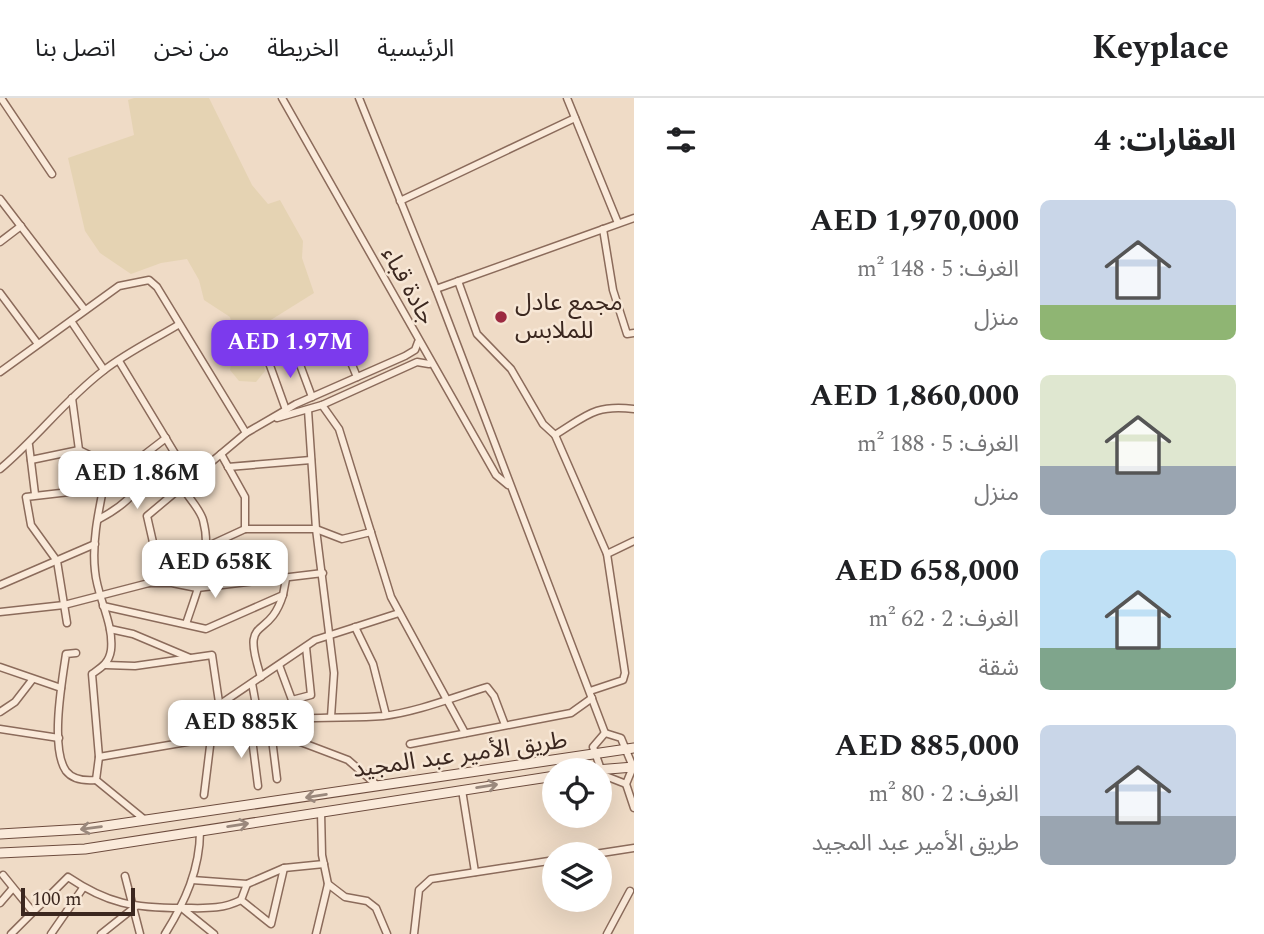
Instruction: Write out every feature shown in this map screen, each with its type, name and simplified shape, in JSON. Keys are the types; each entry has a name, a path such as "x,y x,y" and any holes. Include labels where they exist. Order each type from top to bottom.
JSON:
{"main road":[{"name":"طريق الأمير عبد المجيد","path":"0,834 85,829 630,749"},
{"name":"طريق الأمير عبد المجيد","path":"612,769 633,767"},
{"name":"طريق الأمير عبد المجيد","path":"0,853 85,849 542,778"},
{"path":"416,780 419,797"}],"street":[{"path":"1,98 52,174"},
{"name":"جادة قباء","path":"282,98 431,365 496,475 509,486"},
{"name":"جادة قباء","path":"359,98 436,289 605,733"},
{"path":"567,98 618,223"},
{"path":"400,201 575,118"},
{"path":"0,199 85,310"},
{"path":"436,289 634,218"},
{"path":"0,242 21,226"},
{"path":"603,229 613,290 627,334 634,333"},
{"path":"0,372 119,286 136,280 149,280 157,287 246,433"},
{"path":"410,744 571,713 591,694 623,680 625,673 607,554 555,435 543,424 511,369 477,334 458,281"},
{"path":"0,293 38,344"},
{"path":"71,321 104,370"},
{"path":"0,469 29,445 72,398 104,370 178,325"},
{"path":"149,583 155,551 148,516 246,433 312,397 405,356 415,350 418,342"},
{"path":"345,348 357,377"},
{"path":"296,354 312,397"},
{"path":"268,360 286,410"},
{"path":"119,361 191,480"},
{"path":"271,419 322,405 417,362 431,365"},
{"path":"72,398 79,450"},
{"path":"322,405 339,429 399,613 465,733"},
{"path":"555,435 599,408 610,406 634,410"},
{"path":"308,410 316,529 335,687 331,717"},
{"path":"127,468 166,438"},
{"path":"29,445 35,494"},
{"path":"31,460 79,450 108,464 148,473 183,467"},
{"path":"221,454 245,497 245,529"},
{"path":"228,467 312,460"},
{"path":"96,780 99,757 92,674 106,664 111,650 110,629 94,571 95,544 108,464"},
{"path":"99,519 118,509 135,495 148,473"},
{"path":"182,487 202,518 206,547 205,568 186,624"},
{"path":"67,623 57,561 32,525 26,497 104,488"},
{"path":"155,551 206,547 245,529 316,529 342,539 371,532"},
{"path":"607,554 634,541"},
{"path":"0,585 95,544"},
{"path":"0,612 101,598 113,591 149,583 172,583 197,588 323,573"},
{"path":"261,677 251,639 254,632 278,610 286,579"},
{"path":"103,606 206,629 283,595"},
{"path":"219,705 306,647 328,636 399,613"},
{"path":"355,627 381,686 386,716"},
{"path":"110,629 133,634 190,658"},
{"path":"279,665 292,699 311,695 306,647"},
{"path":"76,653 66,654 61,688 59,738 63,764 68,774 83,781 96,780 145,820"},
{"path":"106,664 135,666 212,655 224,736"},
{"path":"0,667 61,688"},
{"path":"0,712 15,702 32,680"},
{"path":"252,683 261,727"},
{"path":"99,757 251,732 270,723 331,717 386,716 487,687 494,696 505,725"},
{"path":"270,723 277,779"},
{"path":"0,729 59,738"},
{"path":"251,732 258,786"},
{"path":"626,784 603,775 593,747 605,733 621,738 630,749 633,767 626,784 634,808"},
{"path":"272,737 290,738 348,760 378,786"},
{"path":"204,795 211,738"},
{"path":"462,790 475,872"},
{"path":"316,934 328,884 321,812"},
{"path":"165,934 182,908 192,880 200,847 200,831"},
{"path":"612,851 634,848"},
{"path":"414,934 419,890 430,879 542,862"},
{"path":"192,880 247,884 284,868 324,864"},
{"path":"241,900 271,924 284,868"},
{"path":"3,875 33,912"},
{"path":"125,876 140,934"},
{"path":"11,934 68,877 83,888 115,903 135,907 220,908 241,900 247,884"},
{"path":"328,884 345,897 367,901 376,908 387,934"},
{"path":"0,903 13,888"},
{"path":"51,934 83,888"},
{"path":"607,934 630,891"},
{"path":"102,934 135,907"},
{"path":"182,908 204,931 214,934"}],"shaded area":[{"path":"209,98 252,185 268,204 280,200 303,241 302,258 314,293 266,323 258,337 265,371 256,382 239,381 230,370 235,336 230,317 204,300 199,280 187,259 161,263 131,274 100,253 85,231 68,158 134,135 128,100"}],"place":[{"name":"مجمع عادل للملابس","path":"501,317"}]}
